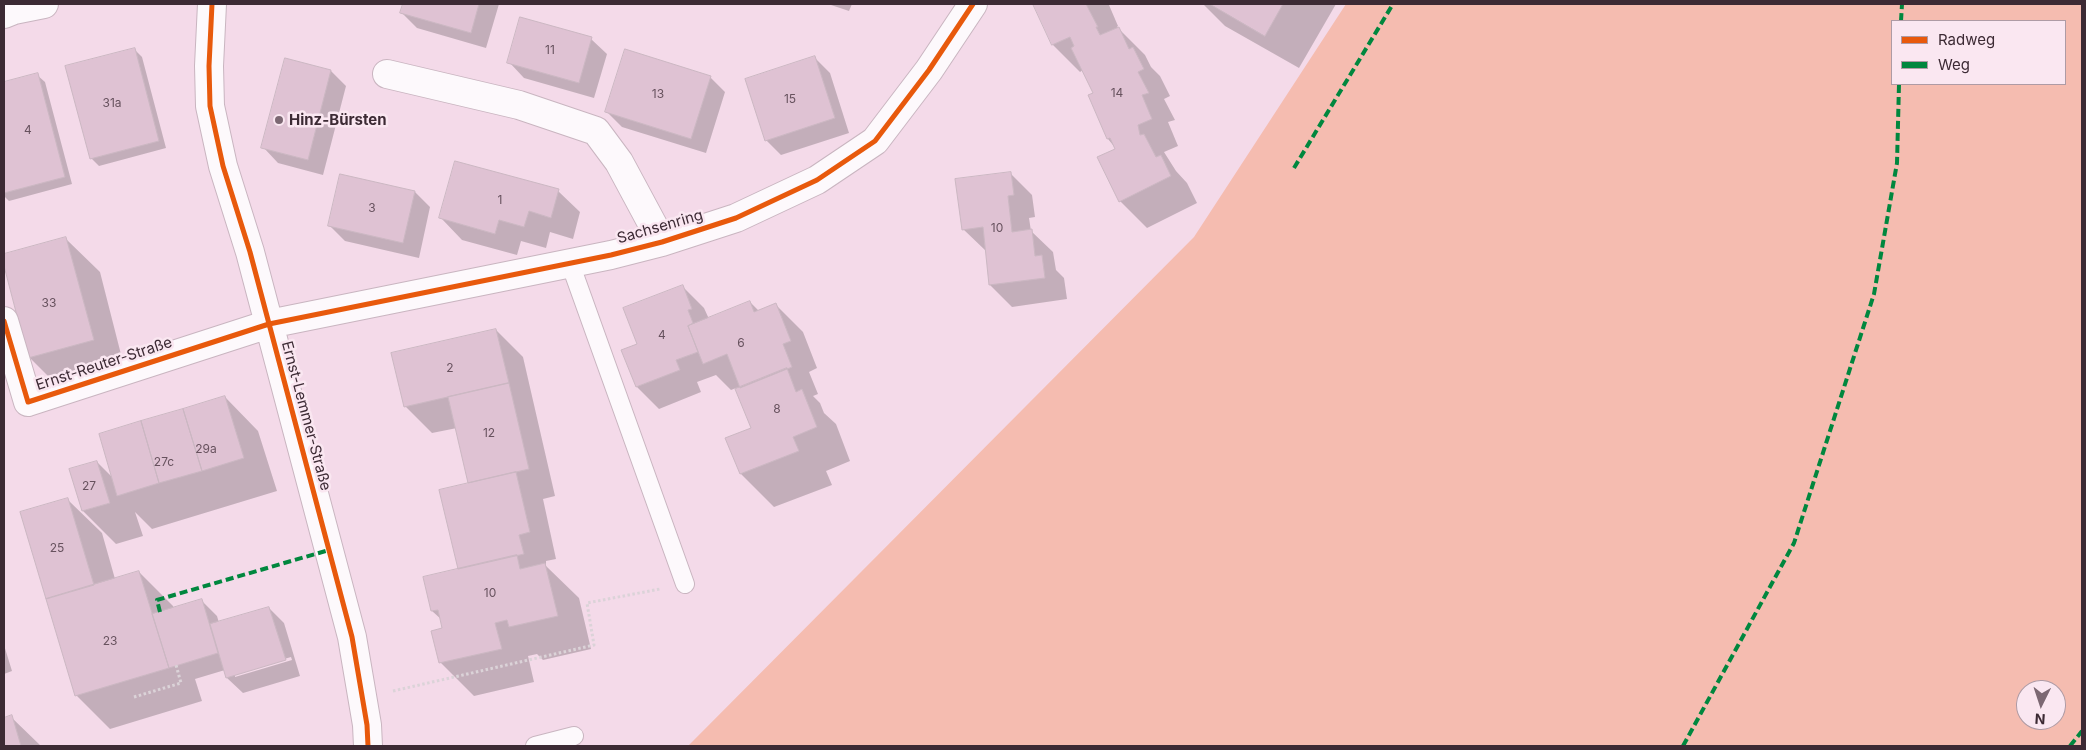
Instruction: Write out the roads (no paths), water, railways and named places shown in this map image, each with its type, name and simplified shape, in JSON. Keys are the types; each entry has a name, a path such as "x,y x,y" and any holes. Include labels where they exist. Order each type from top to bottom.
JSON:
{"street":[{"path":"4,14 44,4"},
{"name":"Ernst-Lemmer-Straße","path":"212,4 209,66 210,106 222,166 250,252 352,637 367,725 368,746"},
{"name":"Sachsenring","path":"269,324 570,263 662,242 736,218 808,184 874,141 929,70 973,4"},
{"name":"Sachsenring","path":"387,74 519,105 596,130 619,162 662,242"},
{"name":"Ernst-Reuter-Straße","path":"4,321 28,402 269,324"}],"lane":[{"path":"570,263 686,584"},
{"path":"535,746 574,736"}],"place":[{"name":"Hinz-Bürsten","path":"279,120"}]}
